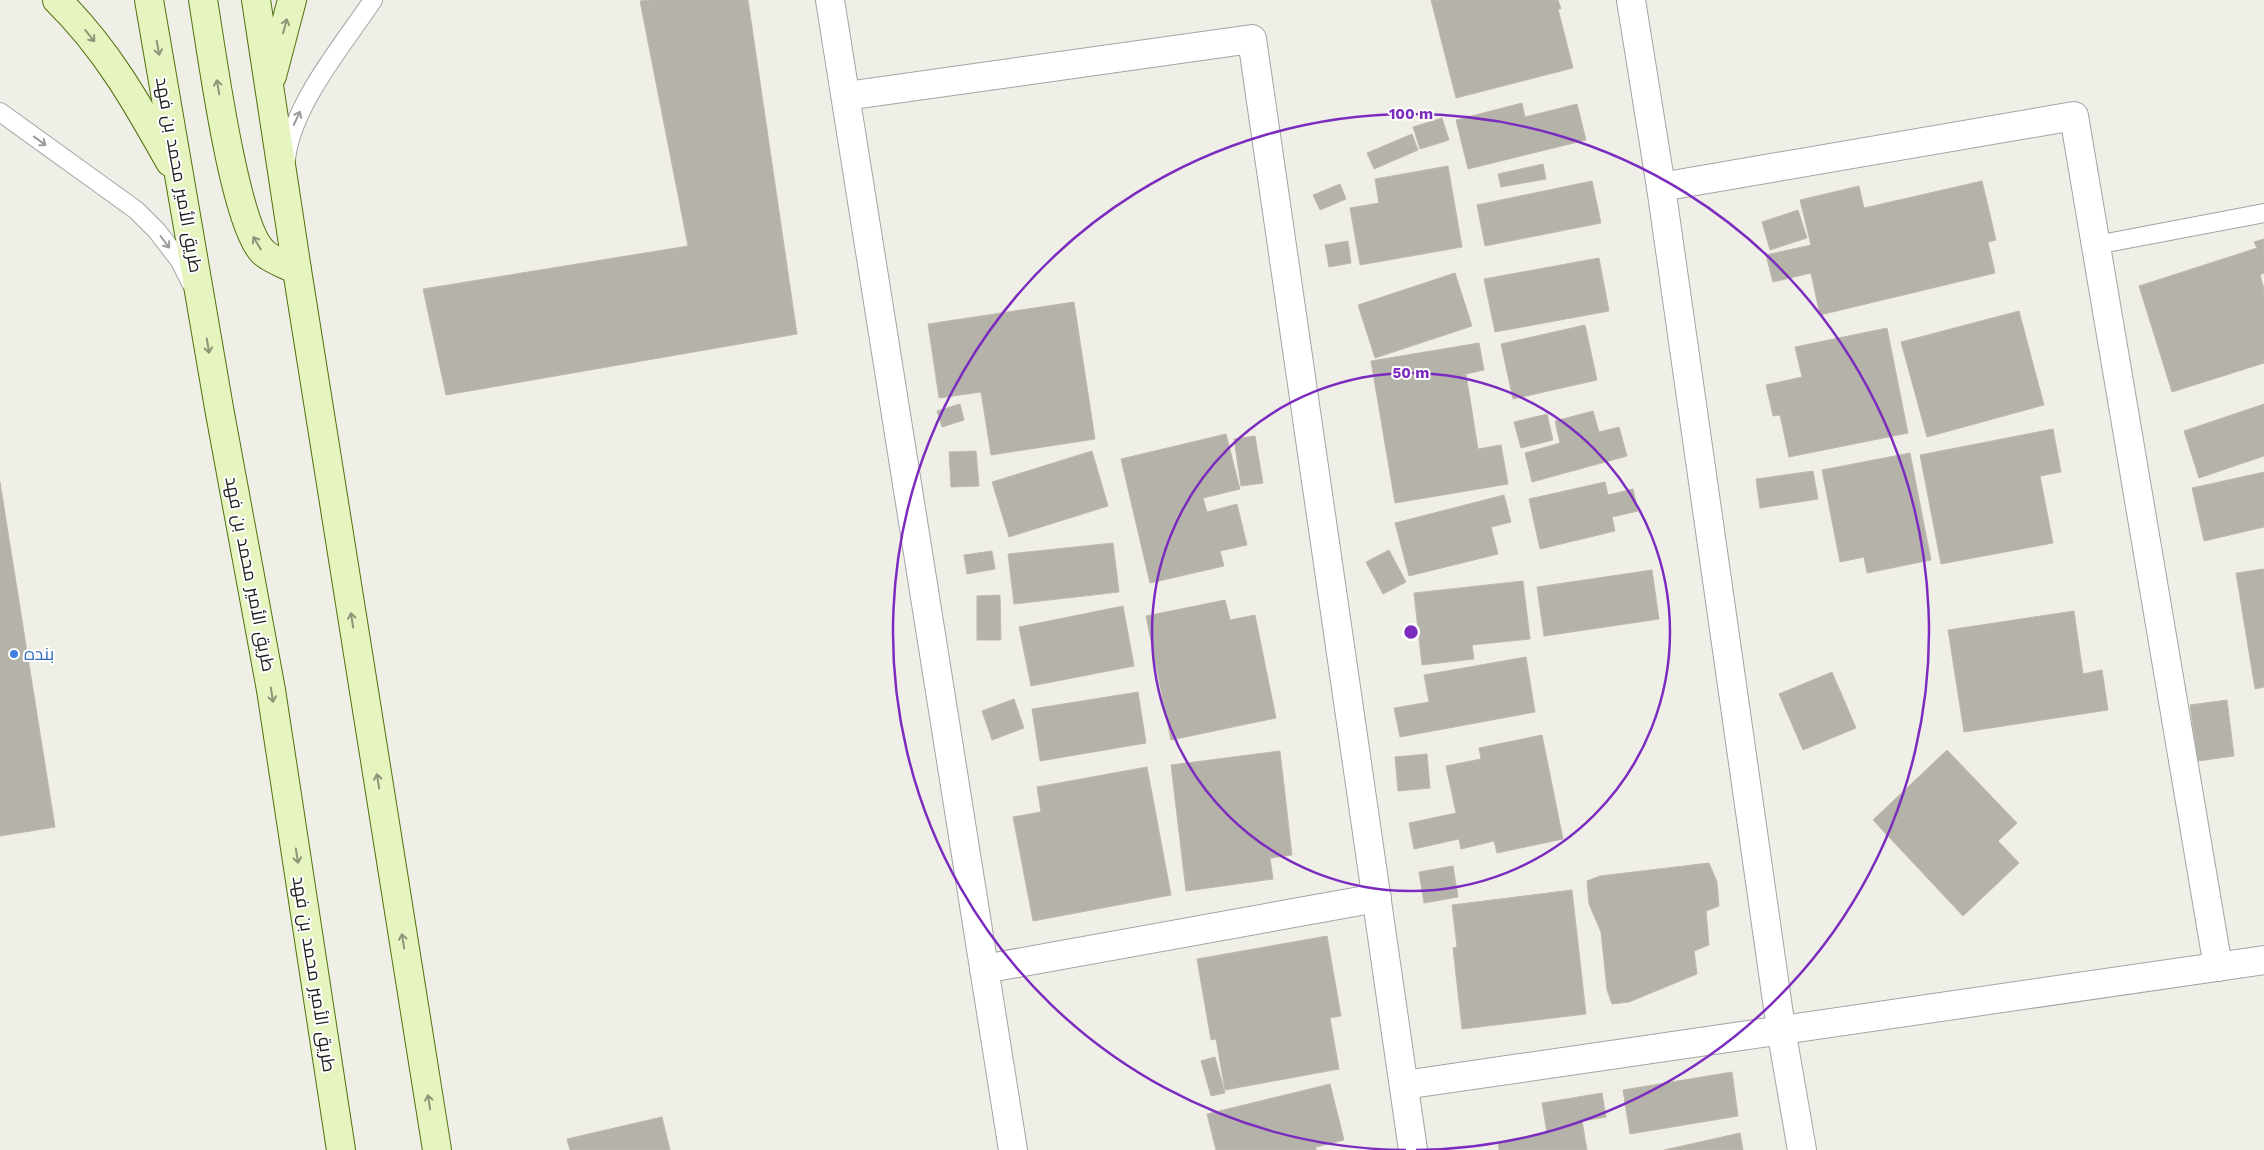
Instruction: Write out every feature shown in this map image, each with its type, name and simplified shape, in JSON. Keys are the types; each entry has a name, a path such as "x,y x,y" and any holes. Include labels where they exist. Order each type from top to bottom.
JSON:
{"street":[{"path":"57,0 89,34 127,86 180,181"},
{"name":"طريق الأمير محمد بن فهد","path":"149,0 218,408 271,690 341,1150"},
{"path":"203,0 231,159 248,228 263,252 297,270"},
{"path":"256,0 437,1150"},
{"path":"270,85 292,0"},
{"path":"830,0 1013,1150"},
{"path":"1631,0 1661,187 1781,1029 1802,1150"},
{"path":"846,96 1252,39 1413,1150"},
{"path":"1661,187 2074,116 2218,967"},
{"path":"984,969 1377,898"},
{"path":"1404,1085 2264,960"}],"lane":[{"path":"284,182 288,146 295,121 308,97 373,0"},
{"path":"0,112 136,210 157,231 180,261 202,306"},
{"path":"2096,245 2264,214"}],"building":[{"path":"748,0 797,334 446,395 423,289 688,246 640,1"},
{"path":"1431,0 1558,0 1561,9 1558,9 1573,68 1456,98"},
{"path":"1522,103 1525,117 1577,104 1586,140 1468,169 1456,120"},
{"path":"1442,118 1449,140 1420,149 1413,127"},
{"path":"1412,134 1418,150 1374,169 1367,153"},
{"path":"1543,164 1546,179 1501,187 1498,174"},
{"path":"1448,166 1462,247 1360,265 1350,208 1379,203 1375,179"},
{"path":"1592,181 1601,223 1485,246 1477,205"},
{"path":"1982,181 1996,240 1988,242 1995,273 1820,315 1811,273 1773,282 1766,255 1811,245 1800,200 1859,186 1864,208"},
{"path":"1340,184 1346,199 1320,210 1313,195"},
{"path":"1798,210 1807,238 1770,250 1762,222"},
{"path":"2264,239 2264,273 2260,275 2264,289 2264,363 2172,392 2139,286 2257,248 2254,242"},
{"path":"1348,241 1351,263 1329,267 1325,245"},
{"path":"1599,258 1609,311 1495,332 1484,279"},
{"path":"1455,273 1472,326 1375,358 1358,305"},
{"path":"1074,302 1095,439 991,455 981,392 939,398 928,324"},
{"path":"2019,311 2044,405 1927,437 1901,342"},
{"path":"1585,325 1597,380 1513,399 1501,344"},
{"path":"1887,328 1908,433 1789,457 1780,415 1773,416 1766,385 1802,377 1795,347"},
{"path":"1479,343 1484,370 1466,374 1478,449 1501,445 1508,484 1395,503 1371,361"},
{"path":"960,404 964,420 942,427 937,411"},
{"path":"2264,404 2264,456 2199,478 2184,431"},
{"path":"1593,411 1599,432 1619,427 1627,456 1532,482 1525,453 1560,443 1555,421"},
{"path":"1547,414 1553,440 1521,448 1514,422"},
{"path":"2053,429 2061,472 2040,476 2053,543 1941,564 1920,455"},
{"path":"1226,434 1240,489 1203,498 1207,512 1237,504 1247,545 1220,551 1224,566 1150,583 1121,459"},
{"path":"1255,436 1263,483 1241,486 1234,439"},
{"path":"976,451 979,486 951,487 949,452"},
{"path":"1092,451 1108,506 1009,537 992,482"},
{"path":"1910,453 1931,560 1867,573 1864,557 1840,562 1822,470"},
{"path":"1813,471 1818,499 1760,508 1756,479"},
{"path":"2264,472 2264,527 2204,541 2192,488"},
{"name":"بنده","path":"0,482 55,827 0,836"},
{"path":"1605,482 1608,495 1633,489 1638,511 1612,517 1615,531 1540,549 1529,499"},
{"path":"1504,495 1511,522 1491,527 1498,554 1409,576 1395,523"},
{"path":"1113,543 1119,592 1014,604 1008,554"},
{"path":"1389,550 1406,582 1383,594 1366,562"},
{"path":"992,551 995,569 967,574 964,555"},
{"path":"2264,569 2264,687 2255,689 2236,573"},
{"path":"1652,570 1659,619 1544,636 1537,587"},
{"path":"1523,581 1530,639 1472,645 1474,659 1422,665 1414,593"},
{"path":"1000,595 1001,640 977,640 977,596"},
{"path":"1225,600 1230,620 1255,615 1276,718 1171,740 1146,616"},
{"path":"1123,606 1134,666 1031,686 1019,627"},
{"path":"2074,611 2083,674 2102,670 2108,710 1964,732 1948,630"},
{"path":"1526,657 1535,712 1400,737 1394,708 1429,702 1424,675"},
{"path":"1832,672 1856,728 1803,750 1779,694"},
{"path":"1138,692 1146,743 1040,761 1032,709"},
{"path":"1014,699 1024,728 992,740 982,711"},
{"path":"2227,700 2234,756 2198,761 2190,705"},
{"path":"1542,735 1563,839 1497,853 1494,841 1461,849 1459,839 1414,849 1409,823 1456,813 1446,766 1481,759 1479,748"},
{"path":"1947,750 2017,823 1998,841 2019,863 1963,916 1873,820"},
{"path":"1280,751 1292,855 1270,858 1273,879 1186,891 1171,765"},
{"path":"1427,754 1430,788 1398,791 1395,757"},
{"path":"1147,767 1171,895 1033,921 1013,817 1041,812 1037,787"},
{"path":"1709,863 1717,882 1719,906 1706,911 1709,945 1694,951 1697,974 1629,1002 1612,1004 1607,990 1601,932 1589,904 1587,881 1600,876"},
{"path":"1453,866 1458,897 1424,903 1419,872"},
{"path":"1572,890 1586,1014 1462,1029 1453,948 1457,947 1452,905"},
{"path":"1327,936 1341,1016 1330,1018 1339,1069 1225,1090 1216,1039 1211,1040 1197,959"},
{"path":"1215,1057 1225,1093 1211,1096 1201,1061"},
{"path":"1732,1072 1738,1116 1630,1134 1623,1090"},
{"path":"1330,1084 1344,1140 1316,1147 1316,1150 1216,1150 1207,1114"},
{"path":"1602,1093 1606,1117 1582,1121 1587,1150 1499,1150 1498,1142 1547,1133 1542,1103"},
{"path":"662,1117 670,1150 570,1150 567,1139"},
{"path":"1740,1133 1743,1150 1664,1150"}],"place":[{"name":"بنده","path":"14,654"}]}
